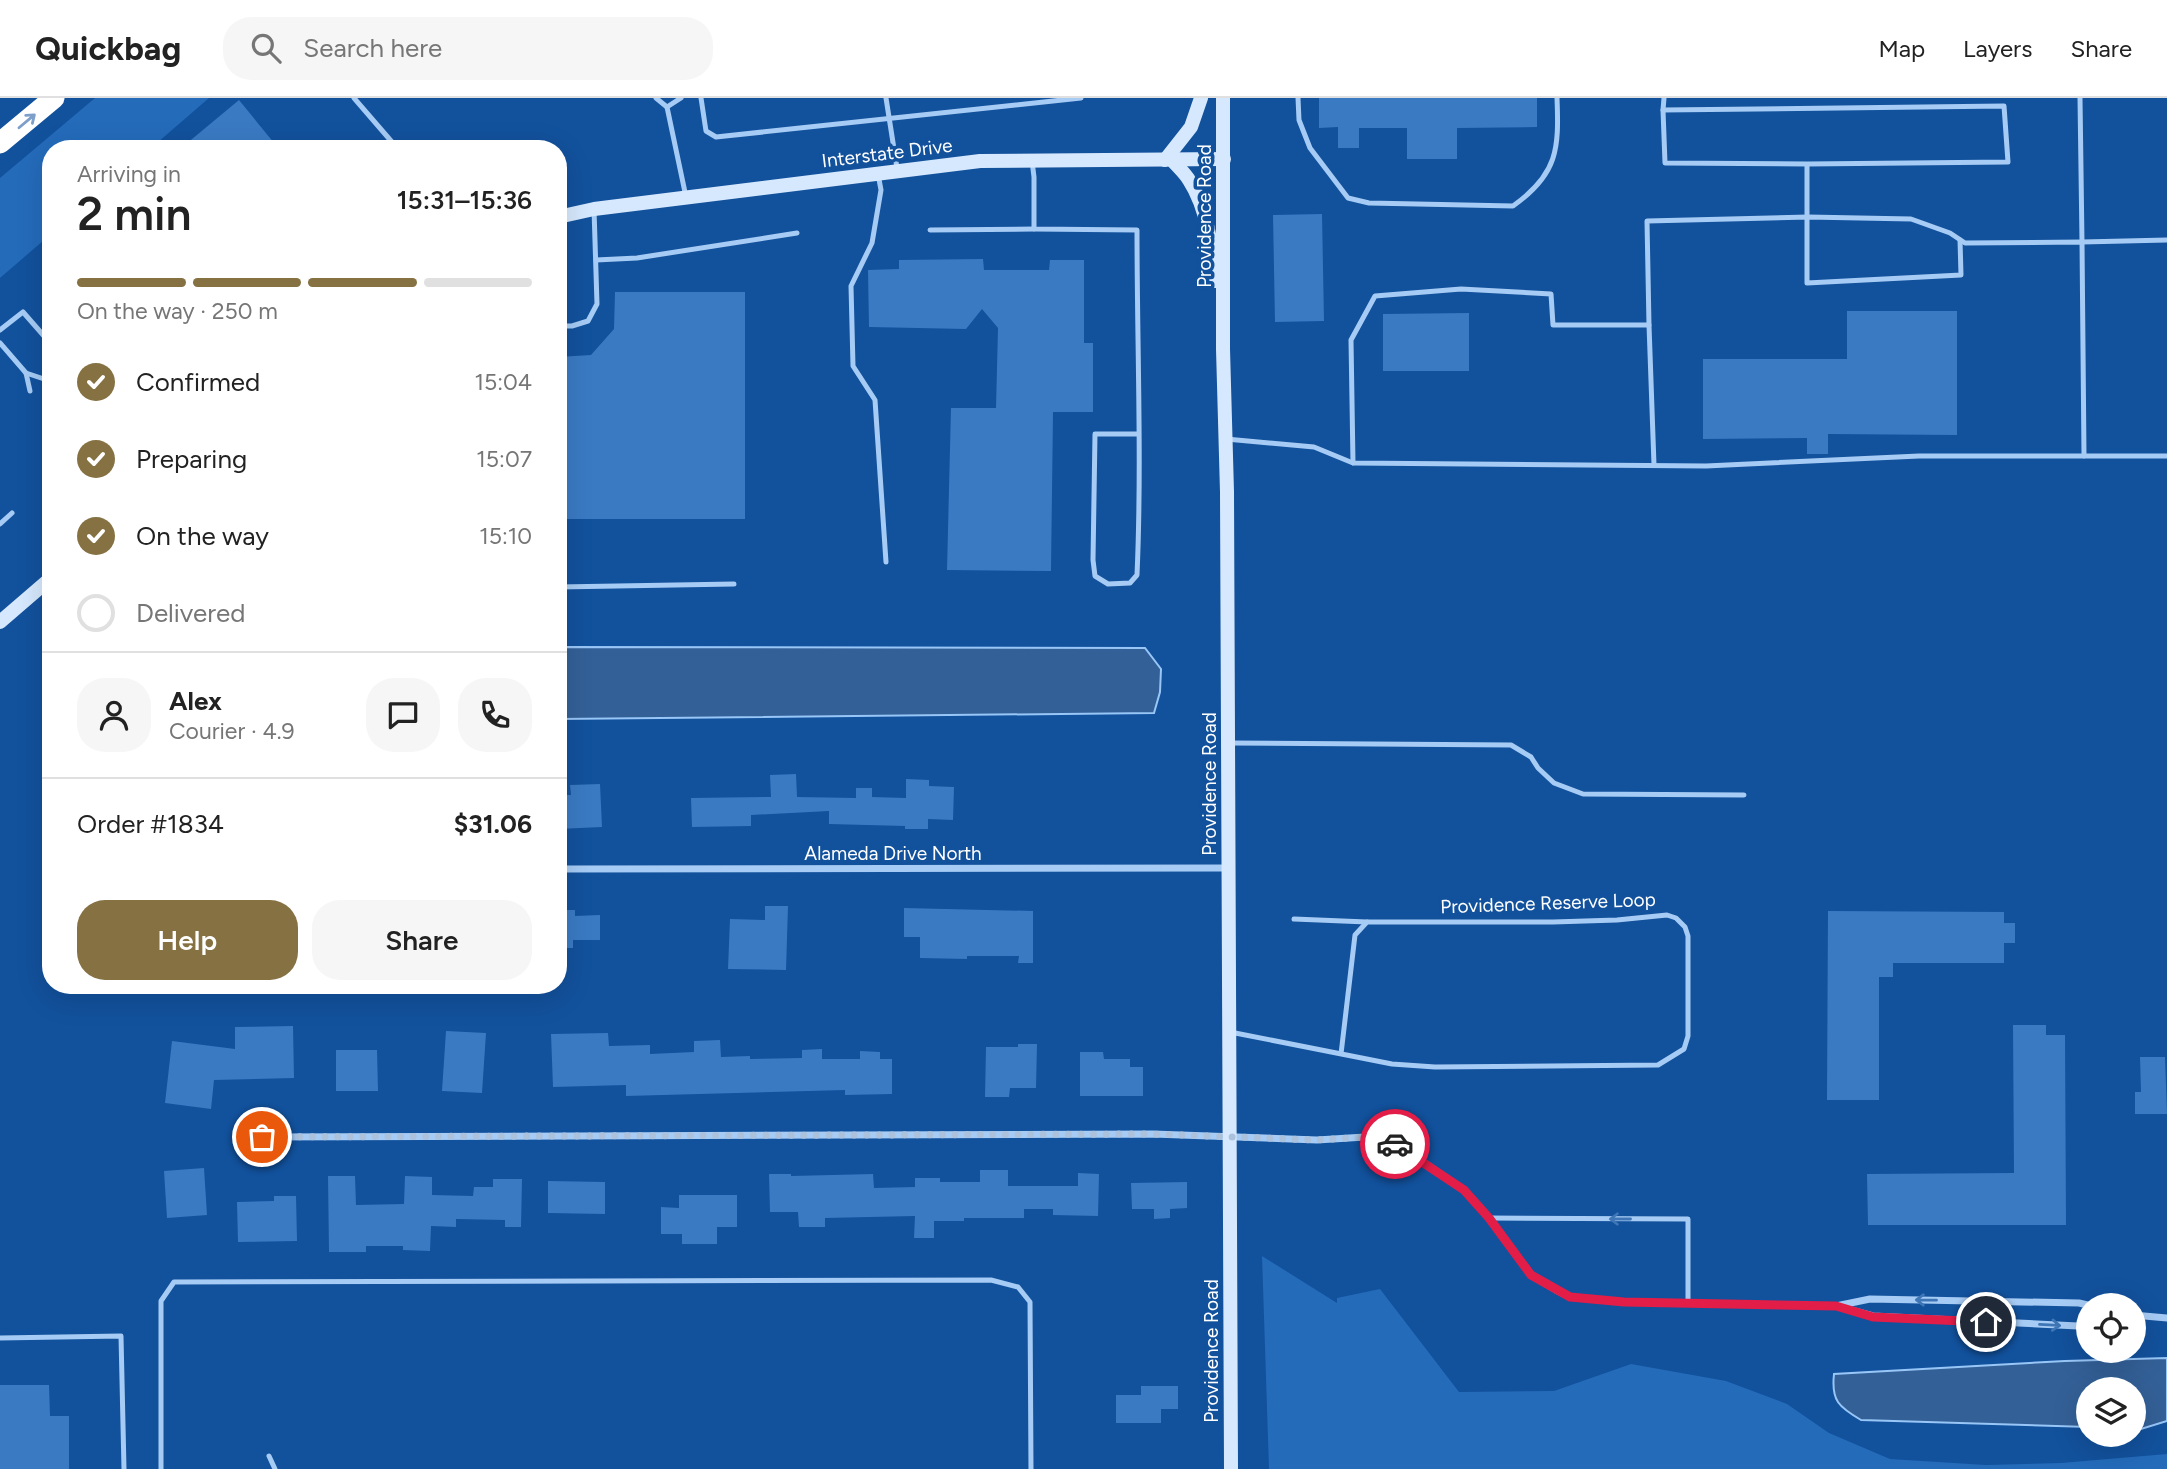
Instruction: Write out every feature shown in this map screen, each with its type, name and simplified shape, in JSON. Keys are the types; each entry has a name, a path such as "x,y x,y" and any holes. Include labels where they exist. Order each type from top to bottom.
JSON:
{"highway":[{"path":"0,143 54,98"}],"street":[{"path":"1201,98 1191,127 1168,160 1190,181 1202,210 1212,250 1223,349"},
{"name":"Providence Road","path":"1223,98 1231,1469"},
{"name":"Interstate Drive","path":"567,215 594,209 980,161 1224,159"},
{"path":"0,622 42,586"},
{"name":"Alameda Drive North","path":"567,869 1228,868"},
{"path":"262,1137 1153,1134 1228,1138 1381,1138 1401,1147 1464,1190 1489,1218 1531,1275 1570,1297 1624,1302 1836,1306 1870,1299 2076,1303"},
{"path":"1836,1306 1873,1317 2076,1326"},
{"path":"2146,1317 2167,1318"}],"lane":[{"path":"354,98 390,140"},
{"path":"656,98 667,107 686,198"},
{"path":"667,107 681,98"},
{"path":"701,98 706,131 716,137 1081,98"},
{"path":"886,98 897,172"},
{"path":"1298,98 1299,120 1310,148 1348,198 1369,203 1513,206 1532,192 1550,167 1558,139 1556,98"},
{"path":"1664,98 1665,163 1807,164 2008,162 2004,98"},
{"path":"2080,98 2084,456"},
{"path":"1664,110 2004,106"},
{"path":"1032,161 1034,229"},
{"path":"1807,164 1807,283 1961,275 1960,240"},
{"path":"878,174 881,190 872,243 850,286 853,366 875,400 886,562"},
{"path":"567,326 588,321 597,304 594,209"},
{"path":"1654,465 1647,221 1808,217 1911,219 1950,233 1965,243 2167,240"},
{"path":"930,230 1137,230 1138,435 1137,575 1130,583 1108,584 1095,576 1093,560 1095,434 1138,435"},
{"path":"596,260 637,258 797,233"},
{"path":"1353,463 1352,340 1374,296 1461,289 1551,294 1553,325 1649,325"},
{"path":"0,330 23,312 42,334"},
{"path":"0,343 26,373 30,391"},
{"path":"26,373 42,378"},
{"path":"1226,439 1314,447 1353,463 1706,466 1919,456 2167,456"},
{"path":"0,524 12,513"},
{"path":"567,587 734,584"},
{"path":"1228,743 1511,745 1531,757 1554,783 1583,794 1744,795"},
{"name":"Providence Reserve Loop","path":"1341,1054 1392,1064 1435,1068 1658,1065 1684,1049 1688,1036 1688,936 1685,927 1676,918 1667,915 1553,922 1367,922"},
{"path":"1294,919 1367,922"},
{"path":"1230,1032 1341,1054 1355,935 1367,922"},
{"path":"1489,1218 1688,1219 1688,1303"},
{"path":"162,1469 161,1301 174,1282 991,1280 1018,1287 1030,1302 1031,1469"},
{"path":"1986,1322 1987,1302"},
{"path":"0,1338 121,1336 124,1469"},
{"path":"270,1457 275,1469"}],"shaded area":[{"path":"95,98 209,98 160,140 45,140"},
{"path":"42,143 42,242 0,278 0,178"},
{"path":"567,647 1145,648 1161,669 1160,692 1154,713 567,719"},
{"path":"1262,1256 1337,1303 1337,1298 1380,1289 1459,1392 1554,1391 1631,1364 1726,1381 1787,1404 1829,1433 1890,1459 1986,1465 2061,1463 2167,1454 2167,1469 1269,1469"},
{"path":"2167,1358 2167,1421 2146,1427 2146,1377 2076,1377 2076,1427 1861,1420 1838,1402 1833,1383 1834,1374 2065,1361 2146,1363 2146,1359"}],"building":[{"path":"1319,98 1537,98 1537,127 1457,128 1457,159 1407,159 1407,128 1359,128 1359,148 1338,148 1338,127 1319,128"},
{"path":"239,100 272,140 191,140"},
{"path":"1322,214 1324,321 1275,322 1273,215"},
{"path":"983,259 984,270 1049,270 1050,260 1084,260 1084,343 1093,343 1093,412 1053,412 1051,571 947,570 951,408 996,408 998,328 982,309 966,329 869,327 868,270 899,269 899,260"},
{"path":"615,292 745,292 745,519 567,519 567,356 591,355 614,329"},
{"path":"1847,311 1957,311 1957,435 1828,434 1828,454 1807,454 1807,438 1703,439 1703,359 1847,359"},
{"path":"1469,313 1469,371 1383,371 1383,314"},
{"path":"796,774 797,797 856,798 856,788 872,788 872,797 906,798 906,779 929,780 929,786 954,787 953,820 928,819 928,829 829,824 829,811 751,815 751,826 692,827 691,798 771,797 770,775"},
{"path":"600,784 602,827 567,829 567,795 571,795 570,785"},
{"path":"765,906 788,906 786,970 728,969 730,919 765,920"},
{"path":"904,908 1033,911 1033,963 1018,963 1019,956 920,958 920,937 904,937"},
{"path":"567,910 575,910 575,916 600,915 600,940 573,940 573,948 567,948"},
{"path":"1828,911 2004,912 2004,923 2015,923 2015,943 2004,943 2004,963 1893,963 1893,977 1879,977 1879,1100 1827,1100"},
{"path":"2013,1025 2046,1025 2046,1035 2065,1035 2066,1225 1868,1225 1867,1174 2014,1173"},
{"path":"293,1026 294,1078 214,1080 211,1109 165,1103 172,1041 235,1049 235,1027"},
{"path":"446,1031 486,1033 482,1093 442,1091"},
{"path":"608,1033 609,1046 650,1045 650,1054 694,1052 694,1041 720,1040 721,1057 802,1058 802,1050 822,1049 822,1059 860,1059 860,1051 880,1052 880,1059 892,1059 892,1094 845,1095 845,1090 626,1096 626,1085 553,1087 551,1034"},
{"path":"1018,1044 1037,1044 1036,1088 1010,1088 1009,1097 985,1097 986,1047 1018,1047"},
{"path":"336,1050 377,1050 378,1091 336,1091"},
{"path":"1080,1052 1103,1052 1104,1059 1130,1059 1130,1067 1143,1067 1143,1096 1080,1096"},
{"path":"2140,1057 2165,1057 2167,1114 2135,1114 2135,1092 2141,1092"},
{"path":"204,1168 207,1215 167,1218 164,1171"},
{"path":"980,1170 1008,1170 1008,1186 1078,1186 1078,1173 1099,1174 1098,1216 1053,1215 1053,1209 1024,1209 1024,1218 934,1221 934,1238 914,1238 915,1216 825,1218 825,1227 799,1227 798,1212 770,1212 769,1174 873,1174 874,1188 915,1187 915,1178 940,1178 940,1182 980,1182"},
{"path":"328,1176 355,1176 356,1205 404,1204 405,1176 432,1177 432,1195 473,1196 474,1187 493,1187 493,1179 522,1179 521,1227 505,1227 505,1220 456,1219 456,1227 431,1226 430,1251 403,1250 403,1246 366,1246 366,1252 329,1252"},
{"path":"548,1181 605,1182 605,1214 548,1213"},
{"path":"1187,1182 1187,1208 1170,1209 1170,1218 1154,1219 1154,1209 1132,1209 1131,1183"},
{"path":"679,1195 737,1195 737,1227 717,1227 717,1244 682,1244 682,1234 661,1234 661,1207 679,1208"},
{"path":"274,1196 296,1196 297,1241 238,1242 237,1202 274,1201"},
{"path":"0,1385 49,1385 50,1416 69,1416 69,1469 0,1469"},
{"path":"1141,1386 1178,1386 1178,1409 1161,1409 1161,1423 1116,1423 1116,1395 1141,1395"}],"way so far":[{"path":"262,1137 1153,1134 1317,1140 1365,1137 1381,1138 1395,1144"}],"route":[{"path":"1395,1144 1464,1190 1478,1204 1531,1275 1570,1297 1624,1302 1836,1306 1873,1317 1986,1322"}]}
